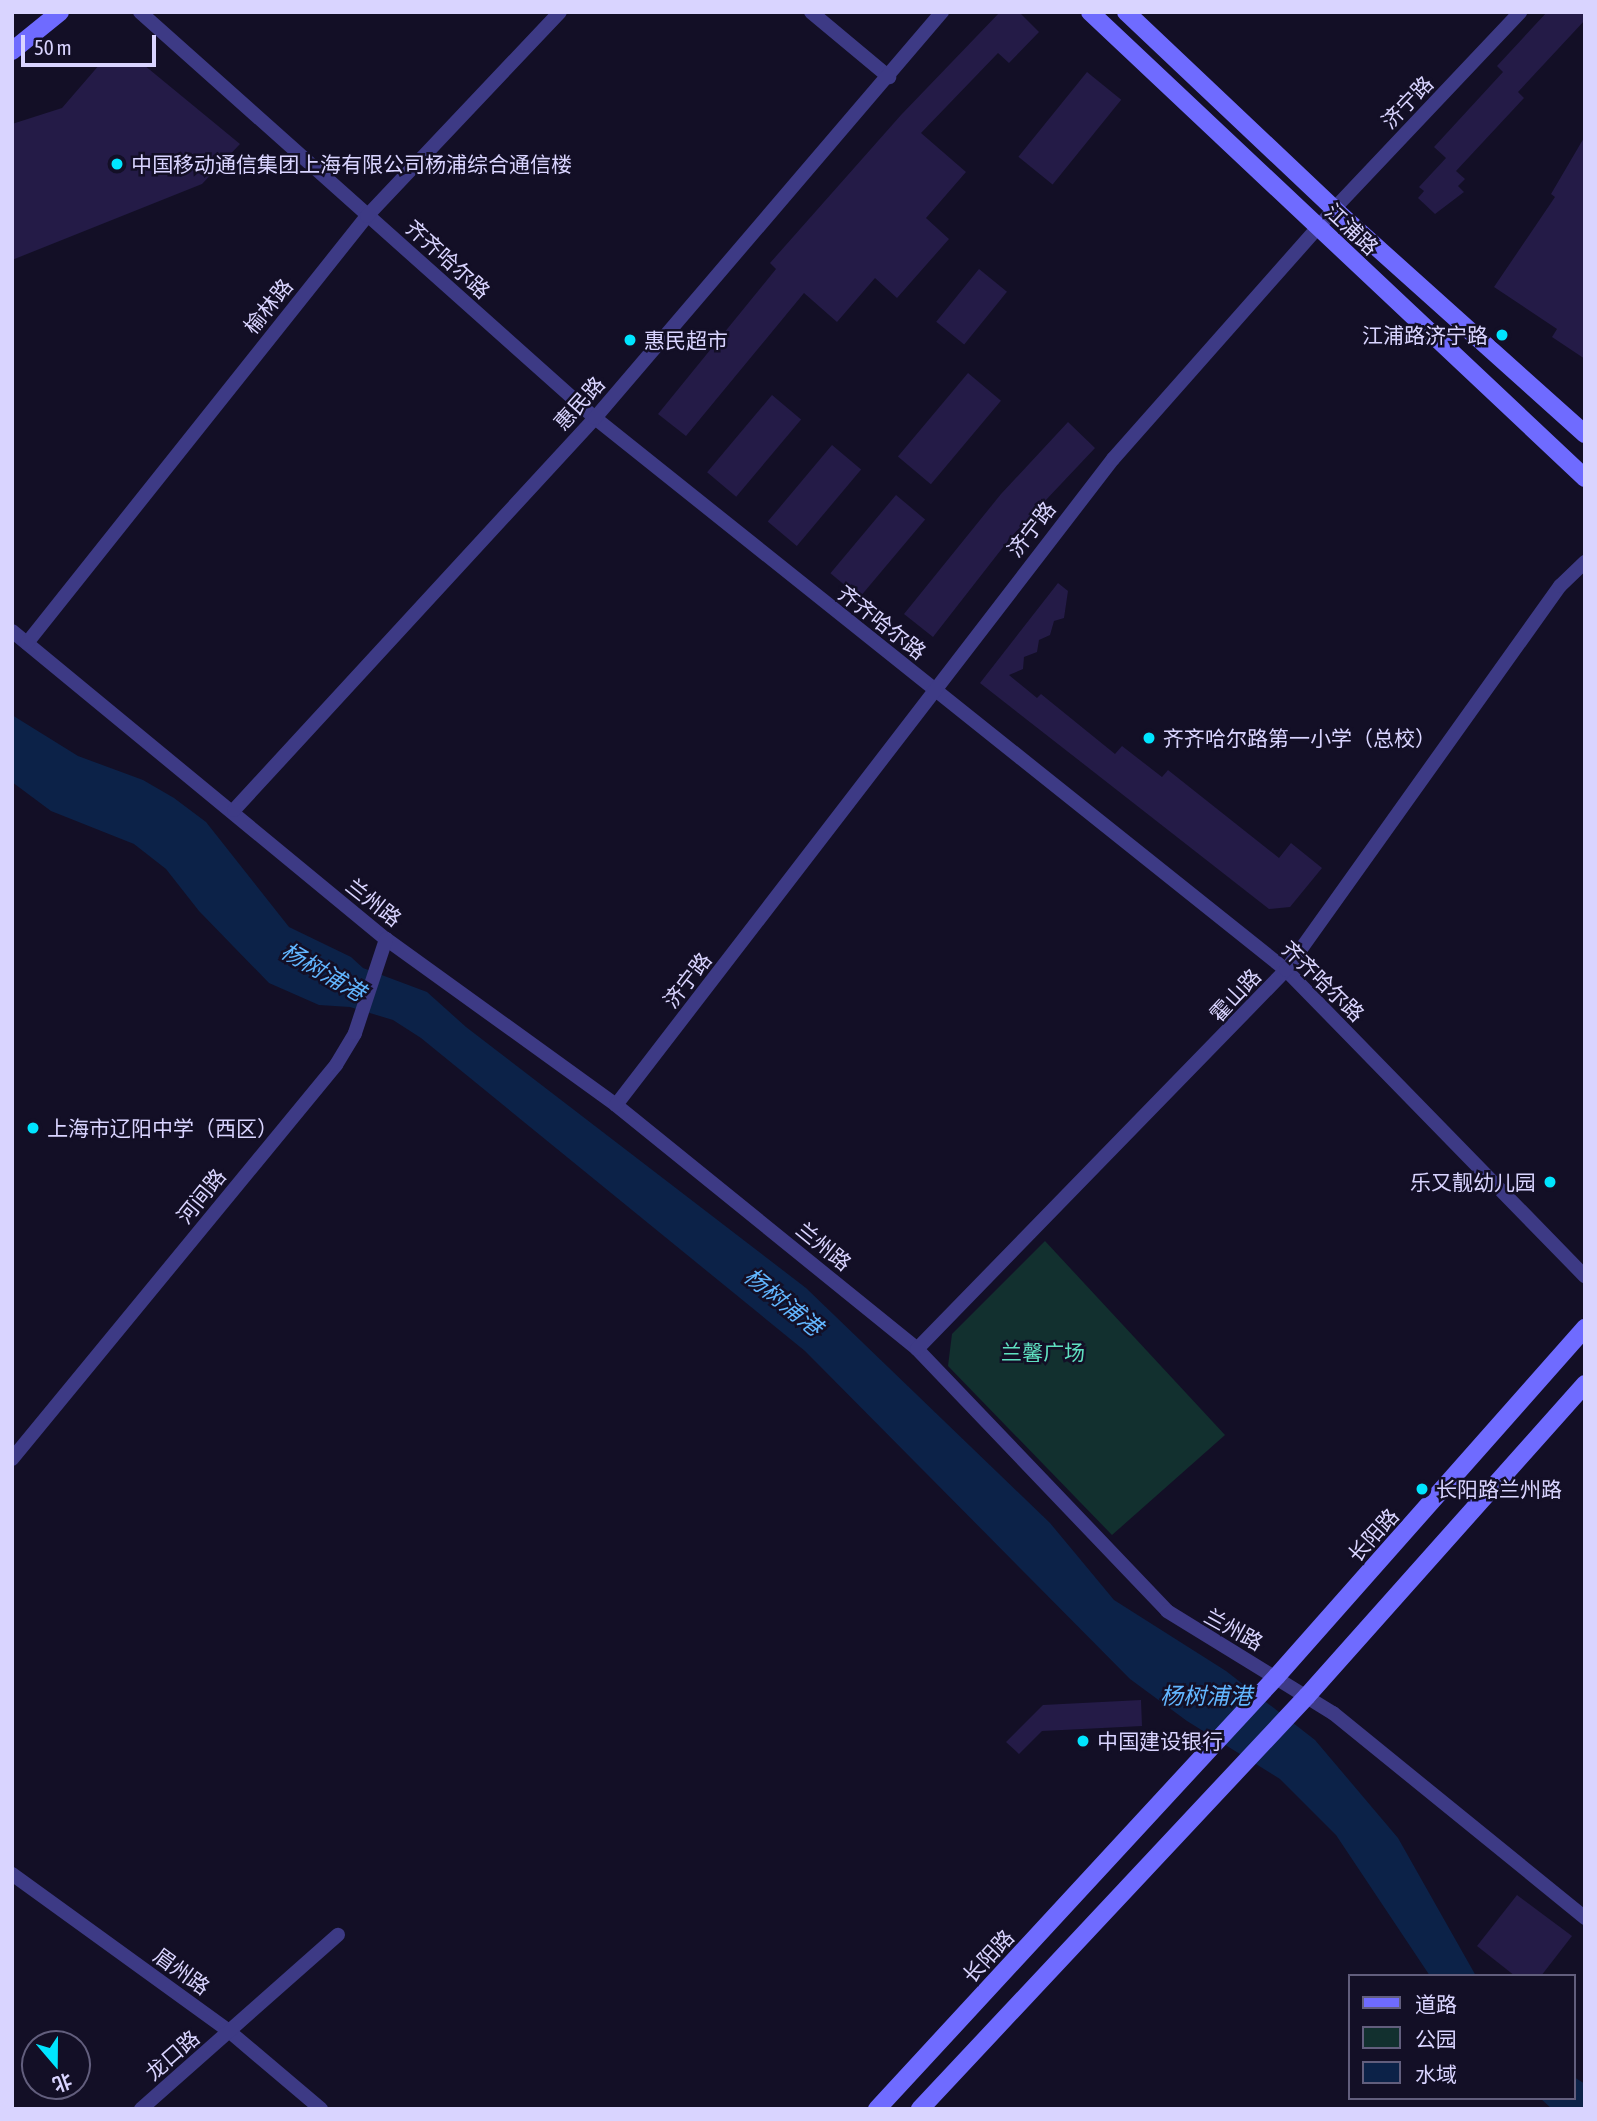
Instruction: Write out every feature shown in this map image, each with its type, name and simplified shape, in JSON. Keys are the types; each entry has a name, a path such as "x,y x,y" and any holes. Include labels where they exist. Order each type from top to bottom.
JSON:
{"main road":[{"path":"12,51 60,12"},
{"name":"江浦路","path":"1090,12 1585,478"},
{"name":"江浦路","path":"1126,12 1335,209 1585,434"},
{"name":"长阳路","path":"877,2109 1277,1676 1585,1328"},
{"path":"920,2109 1307,1696 1585,1384"}],"street":[{"name":"齐齐哈尔路","path":"140,12 595,418 1286,970 1585,1276"},
{"name":"榆林路","path":"27,642 367,216 560,12"},
{"path":"811,12 888,77"},
{"name":"惠民路","path":"234,810 595,418 942,12"},
{"name":"济宁路","path":"616,1105 782,893 933,688 1113,459 1335,209 1520,12"},
{"name":"霍山路","path":"917,1349 1286,970 1560,586 1585,562"},
{"name":"兰州路","path":"12,631 234,810 386,939 616,1105 917,1349 1167,1611 1307,1696 1585,1918"},
{"name":"河间路","path":"12,1459 336,1065 360,1015 386,939"},
{"name":"眉州路","path":"12,1874 230,2032 321,2109"},
{"name":"龙口路","path":"141,2109 338,1935"}],"green space":[{"name":"兰馨广场","path":"1045,1241 1225,1435 1112,1535 948,1366 952,1334"}],"water":[{"name":"杨树浦港","path":"12,715 78,756 143,780 174,798 206,822 289,927 351,957 363,968 427,992 466,1027 806,1288 1050,1523 1114,1600 1226,1671 1315,1740 1398,1838 1475,1974 1429,1974 1336,1835 1280,1779 1187,1721 1130,1679 805,1351 421,1038 393,1020 350,1007 319,1005 269,983 199,911 166,869 134,844 51,811 12,782"},
{"path":"1576,2078 1585,2084 1585,2109 1552,2109 1542,2100 1576,2100"}],"building":[{"path":"1000,12 1019,12 1039,32 1009,63 998,53 921,133 966,172 926,218 949,239 897,298 875,278 837,322 804,293 686,436 658,414 776,269 770,263 901,115"},
{"path":"1547,12 1585,12 1585,20 1518,92 1524,98 1456,171 1465,179 1458,186 1464,192 1435,214 1418,198 1424,191 1419,187 1446,158 1434,147 1503,72 1497,66"},
{"name":"中国移动通信集团上海有限公司杨浦综合通信楼","path":"100,64 144,65 240,144 202,184 12,260 12,124 62,108"},
{"path":"1087,72 1121,100 1053,184 1018,157"},
{"path":"1585,136 1585,359 1552,337 1557,329 1494,287 1555,197 1551,194"},
{"path":"979,269 1007,292 964,345 936,322"},
{"path":"968,373 1001,401 931,484 898,456"},
{"path":"772,395 801,419 736,497 707,472"},
{"path":"1068,422 1095,448 1011,537 933,637 904,614 1001,494"},
{"path":"832,445 861,469 797,546 768,522"},
{"path":"896,495 925,519 860,598 830,573"},
{"path":"1058,583 1068,591 1064,618 1054,621 1050,635 1039,640 1037,652 1024,657 1023,669 1009,675 1037,698 1041,694 1115,754 1122,746 1162,777 1168,770 1279,858 1291,843 1322,868 1290,907 1269,909 980,683"},
{"path":"1141,1700 1142,1726 1042,1731 1019,1754 1006,1742 1043,1705"},
{"path":"1517,1895 1572,1936 1543,1974 1512,1974 1477,1946"}],"place":[{"name":"中国移动通信集团上海有限公司杨浦综合通信楼","path":"117,164"},
{"name":"江浦路济宁路","path":"1502,335"},
{"name":"惠民超市","path":"630,340"},
{"name":"齐齐哈尔路第一小学（总校）","path":"1149,738"},
{"name":"上海市辽阳中学（西区）","path":"33,1128"},
{"name":"乐又靓幼儿园","path":"1550,1182"},
{"name":"长阳路兰州路","path":"1422,1489"},
{"name":"中国建设银行","path":"1083,1741"}]}
